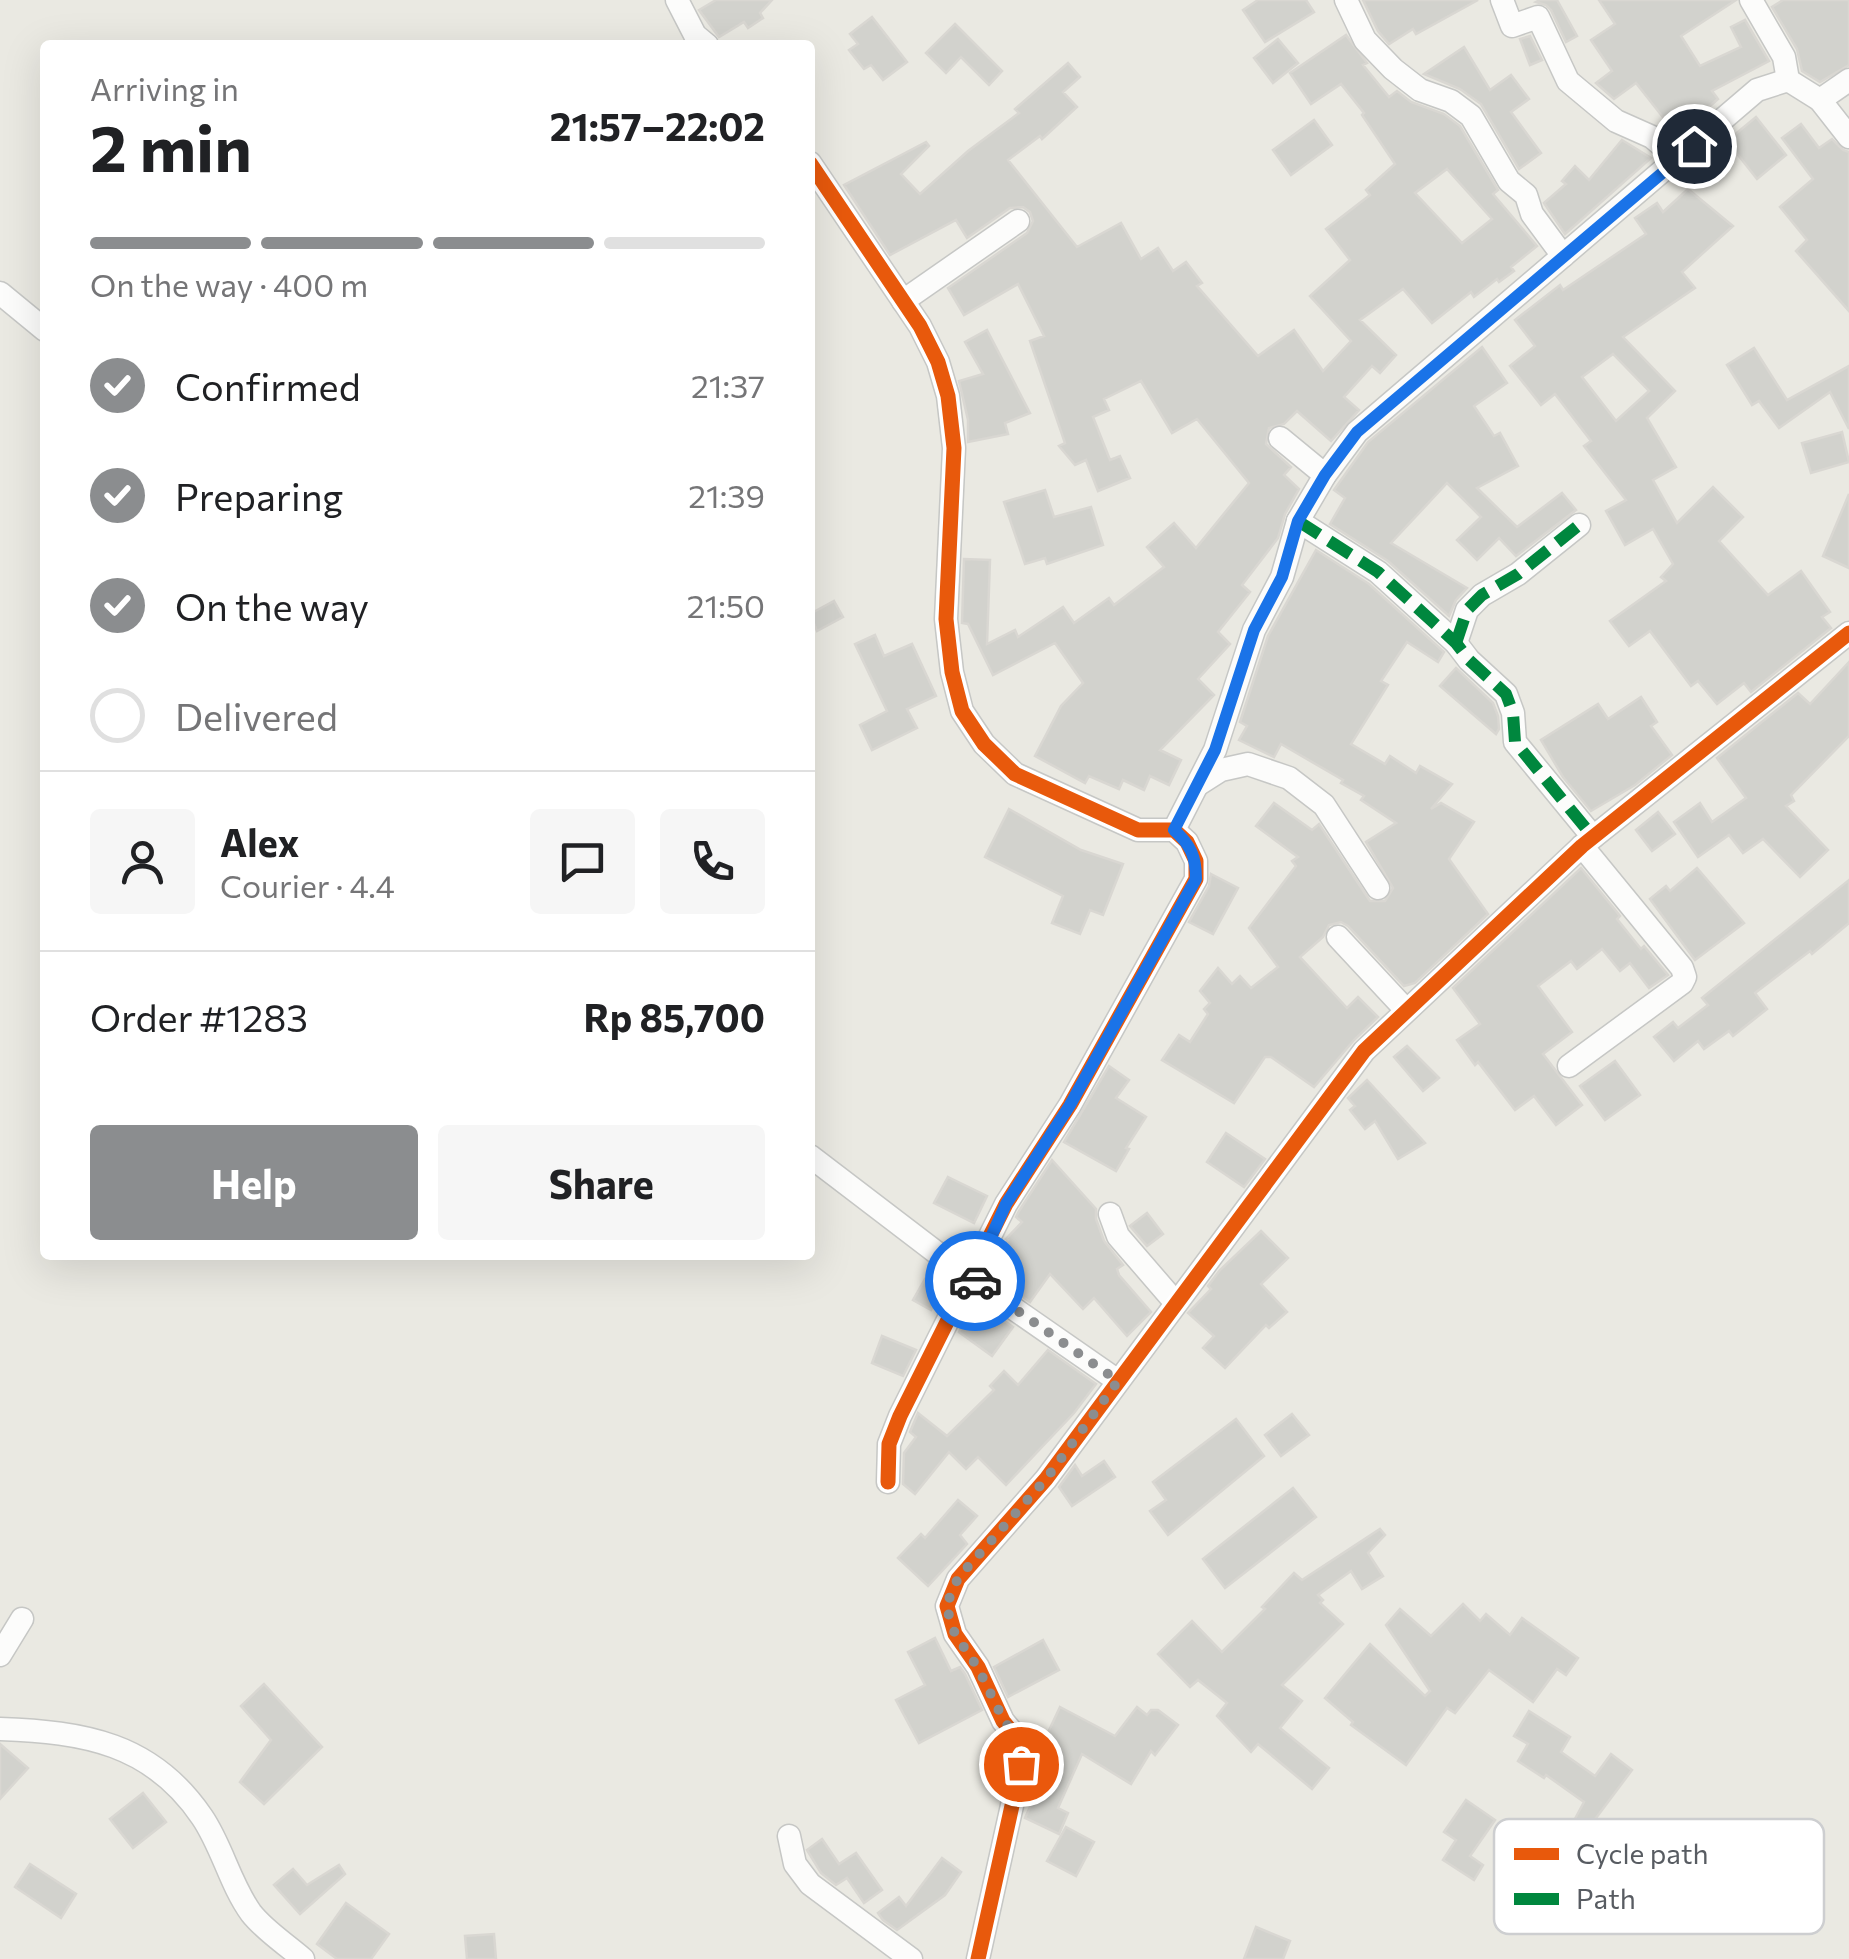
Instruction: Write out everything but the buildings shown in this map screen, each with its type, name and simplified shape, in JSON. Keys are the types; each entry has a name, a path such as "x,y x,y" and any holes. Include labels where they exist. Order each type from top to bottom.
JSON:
{"street":[{"path":"677,0 700,40"},
{"path":"1346,0 1365,40 1393,69 1420,90 1451,101 1471,116 1509,181 1526,195 1532,214 1563,256"},
{"path":"1502,0 1512,26 1538,17 1568,81 1616,122 1652,137 1678,159"},
{"path":"1751,0 1784,58 1788,80 1820,100 1849,136"},
{"path":"1174,830 1215,750 1254,630 1282,577 1298,521 1357,432 1757,90 1788,80"},
{"path":"1820,100 1849,80"},
{"path":"815,170 920,326 938,362 948,396 954,448 946,619 952,672 962,711 984,744 1015,774 1138,830 1174,830 1187,842 1196,861 1196,879 1070,1105 1006,1204 930,1357 889,1444 888,1482"},
{"path":"903,302 1018,221"},
{"path":"0,293 40,326"},
{"path":"1280,438 1325,475"},
{"path":"1298,521 1378,572 1506,694 1513,713 1515,742 1682,968 1682,983 1569,1066"},
{"path":"1456,643 1467,610 1482,595 1518,574 1579,525"},
{"path":"978,1959 1021,1764 1017,1738 955,1634 946,1606 958,1578 1046,1479 1364,1051 1588,842 1849,633"},
{"path":"1193,794 1221,770 1248,764 1289,778 1324,804 1378,888"},
{"path":"1338,937 1406,1010"},
{"path":"815,1160 972,1279 1118,1381"},
{"path":"1110,1214 1118,1236 1175,1302"},
{"path":"0,1655 22,1619"},
{"path":"0,1729 83,1736 126,1748 150,1763 176,1784 203,1818 251,1912 303,1959"},
{"path":"789,1836 795,1864 810,1884 911,1959"}],"marked path":[{"path":"1298,521 1378,572 1506,694 1513,713 1515,742 1593,837"},
{"path":"1456,643 1467,610 1482,595 1518,574 1579,525"}],"cycle path":[{"path":"815,170 920,326 938,362 948,396 954,448 946,619 952,672 962,711 984,744 1015,774 1138,830 1174,830 1187,842 1196,861 1196,879 1070,1105 1006,1204 900,1416 889,1444 888,1482"},
{"path":"978,1959 1021,1765 1017,1738 1003,1721 978,1667 955,1634 947,1606 958,1579 1046,1479 1364,1051 1582,846 1849,633"}],"way so far":[{"path":"975,1281 1118,1381 1046,1479 958,1578 946,1606 955,1634 1017,1738 1021,1764"}],"route":[{"path":"975,1281 972,1279 1006,1204 1070,1105 1196,879 1196,861 1187,842 1174,830 1215,750 1254,630 1282,577 1298,521 1325,475 1357,432 1404,389 1694,146"}]}
